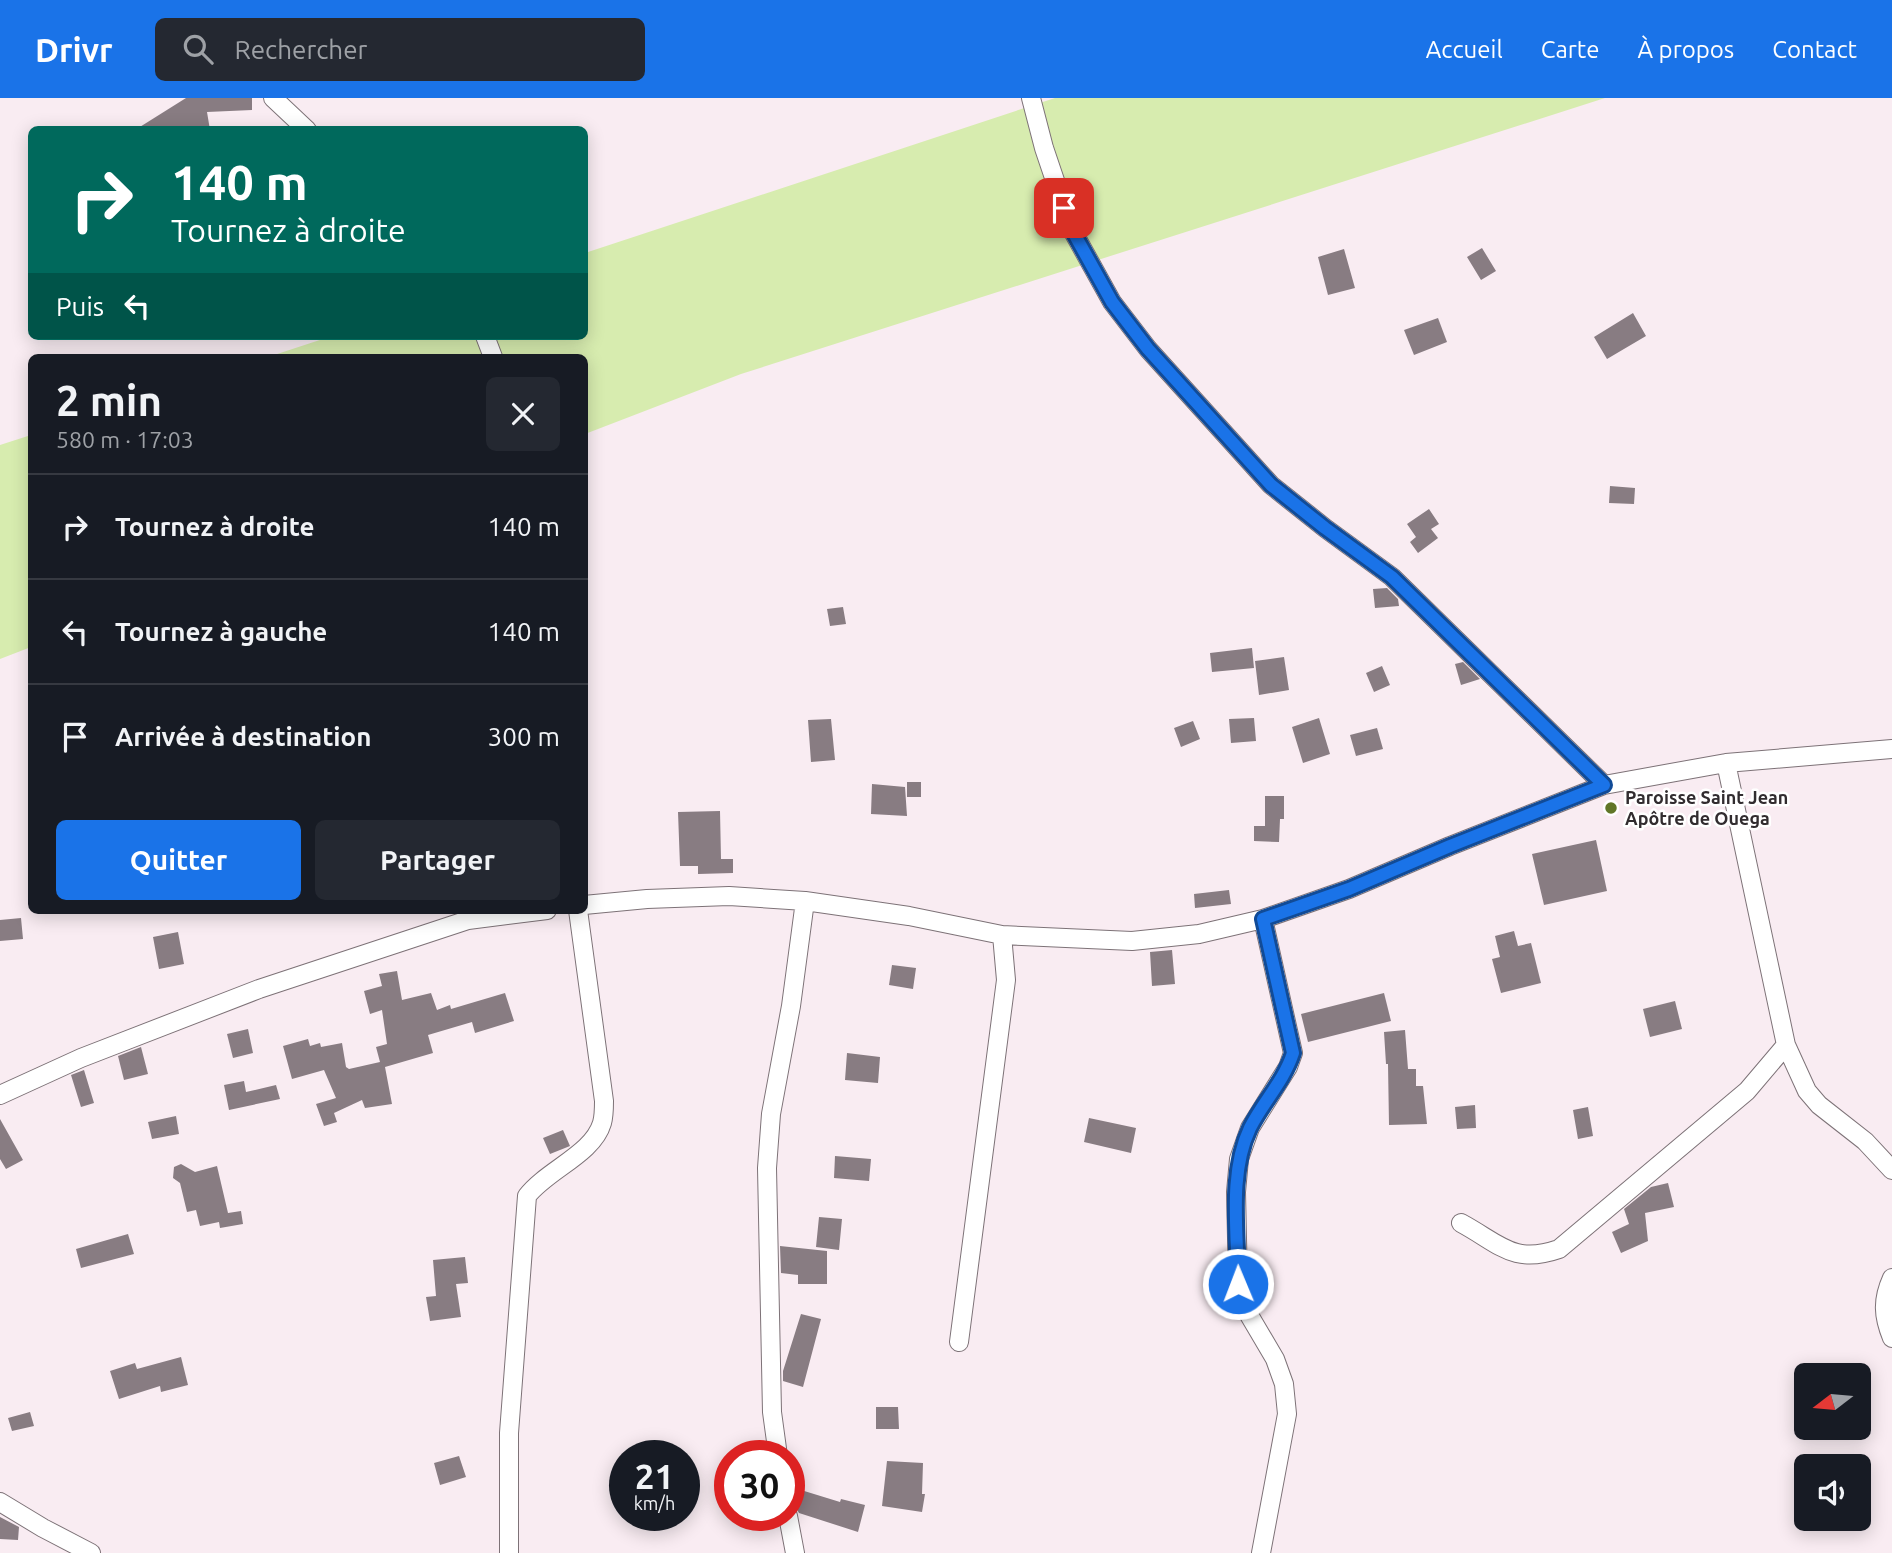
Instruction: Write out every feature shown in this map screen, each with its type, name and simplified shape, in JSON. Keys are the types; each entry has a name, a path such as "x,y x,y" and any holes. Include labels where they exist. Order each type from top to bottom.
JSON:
{"street":[{"path":"273,98 303,126"},
{"path":"1031,98 1044,148 1071,228 1112,302 1148,349 1271,485 1392,577 1604,785"},
{"path":"588,905 729,896 805,901 909,916 1002,935 1132,941 1199,934 1263,919 1349,889 1604,785 1726,763 1892,749"},
{"path":"1726,763 1786,1045 1795,1068 1813,1098 1864,1141 1892,1170"},
{"path":"776,1440 772,1412 766,1168 771,1114 791,1006 805,901"},
{"path":"509,1553 509,1433 527,1196 545,1176 593,1142 602,1123 604,1101 579,914"},
{"path":"0,1095 81,1058 175,1020 468,915"},
{"path":"1261,1553 1287,1414 1284,1384 1275,1359 1242,1303 1238,1284 1236,1192 1239,1159 1250,1128 1288,1067 1293,1053 1263,919"},
{"path":"959,1342 1006,980 1002,935"},
{"path":"1461,1223 1507,1251 1525,1256 1540,1256 1559,1249 1747,1091 1786,1045"},
{"path":"1892,1278 1885,1293 1883,1309 1892,1338"},
{"path":"0,1502 91,1553"},
{"path":"791,1531 795,1553"}],"green space":[{"path":"1055,98 1605,98 741,374 588,433 588,354 277,354 320,340 588,340 588,252"},
{"path":"28,436 28,648 0,659 0,445"}],"building":[{"path":"186,98 252,98 252,110 207,112 209,126 141,126"},
{"path":"1482,248 1496,271 1481,280 1467,257"},
{"path":"1344,249 1355,288 1328,295 1318,257"},
{"path":"1633,313 1646,336 1607,359 1594,337"},
{"path":"1438,318 1447,342 1414,355 1404,330"},
{"path":"1610,486 1635,488 1634,504 1609,503"},
{"path":"1429,509 1439,524 1431,529 1438,538 1418,553 1410,542 1416,537 1407,524"},
{"path":"1387,588 1398,599 1399,606 1375,608 1373,589"},
{"path":"843,607 846,624 830,626 827,609"},
{"path":"1252,648 1254,668 1212,672 1210,653"},
{"path":"1284,657 1289,690 1259,695 1255,661"},
{"path":"1463,662 1480,679 1461,685 1455,664"},
{"path":"1382,666 1390,685 1374,692 1366,673"},
{"path":"1254,718 1256,741 1231,743 1229,719"},
{"path":"1319,718 1330,754 1303,763 1292,727"},
{"path":"831,719 835,760 811,762 808,720"},
{"path":"1193,721 1200,739 1181,747 1174,728"},
{"path":"1377,728 1383,749 1356,756 1350,735"},
{"path":"907,782 921,782 921,797 907,797"},
{"path":"872,784 905,787 907,816 871,814"},
{"path":"1265,796 1284,796 1284,819 1280,819 1279,842 1254,841 1254,826 1265,826"},
{"path":"720,811 721,859 733,859 733,873 698,874 698,866 680,866 678,812"},
{"path":"1596,840 1607,891 1544,905 1532,854"},
{"path":"1229,890 1231,904 1195,908 1194,894"},
{"path":"21,918 23,939 0,941 0,920"},
{"path":"1514,931 1518,946 1531,943 1541,983 1501,993 1492,959 1500,957 1495,936"},
{"path":"178,932 184,964 159,969 153,937"},
{"path":"1172,950 1175,984 1152,986 1150,952"},
{"path":"892,965 916,968 913,989 889,985"},
{"path":"397,971 402,1000 431,993 437,1010 450,1005 451,1009 505,993 514,1021 475,1033 472,1022 428,1035 433,1053 385,1067 392,1104 365,1108 362,1100 334,1113 337,1122 324,1126 316,1104 336,1098 324,1070 292,1079 283,1046 308,1039 310,1046 342,1043 346,1067 349,1069 380,1062 376,1047 387,1044 382,1010 370,1014 364,991 382,986 379,974"},
{"path":"1384,993 1391,1021 1308,1042 1301,1014"},
{"path":"1675,1001 1682,1029 1650,1037 1643,1009"},
{"path":"248,1029 253,1053 233,1058 227,1034"},
{"path":"1405,1030 1408,1069 1416,1069 1416,1086 1423,1086 1427,1124 1389,1125 1388,1064 1384,1032"},
{"path":"141,1047 148,1074 124,1080 118,1056"},
{"path":"847,1053 880,1057 878,1083 845,1080"},
{"path":"84,1070 94,1103 81,1107 71,1075"},
{"path":"244,1081 246,1092 276,1085 280,1099 229,1110 224,1085"},
{"path":"1475,1105 1476,1128 1457,1129 1455,1107"},
{"path":"1588,1107 1593,1136 1578,1139 1573,1110"},
{"path":"176,1116 179,1134 152,1139 148,1122"},
{"path":"1089,1118 1136,1128 1131,1153 1084,1142"},
{"path":"0,1119 23,1160 6,1169 0,1159"},
{"path":"563,1130 570,1146 550,1154 543,1138"},
{"path":"835,1156 871,1159 869,1181 834,1178"},
{"path":"181,1164 195,1172 217,1166 228,1213 241,1211 243,1224 220,1228 219,1222 200,1226 196,1210 187,1212 180,1183 173,1178 174,1167"},
{"path":"1668,1183 1674,1207 1645,1213 1648,1241 1621,1253 1612,1232 1629,1224 1624,1209 1651,1187"},
{"path":"819,1217 842,1219 839,1250 816,1247"},
{"path":"128,1234 134,1254 81,1268 76,1249"},
{"path":"780,1246 827,1251 827,1284 798,1284 798,1275 781,1273"},
{"path":"465,1257 468,1283 456,1284 461,1317 430,1321 426,1297 436,1296 433,1260"},
{"path":"801,1314 821,1319 803,1387 783,1381 783,1371"},
{"path":"181,1357 188,1385 161,1392 160,1386 119,1399 110,1371 135,1363 137,1369"},
{"path":"876,1407 898,1407 899,1429 876,1429"},
{"path":"30,1412 34,1426 12,1431 8,1418"},
{"path":"459,1456 466,1477 440,1485 434,1463"},
{"path":"887,1461 923,1463 922,1494 925,1494 922,1512 882,1506"},
{"path":"805,1491 840,1502 841,1499 865,1505 858,1532 805,1515"},
{"path":"0,1517 19,1527 18,1540 0,1539"}],"place":[{"name":"Paroisse Saint Jean Apôtre de Ouega","path":"1611,808"}],"route":[{"path":"1064,208 1071,228 1112,302 1148,349 1271,485 1392,577 1604,785 1349,889 1263,919 1293,1053 1288,1067 1250,1128 1239,1159 1236,1192 1238,1284"}]}
